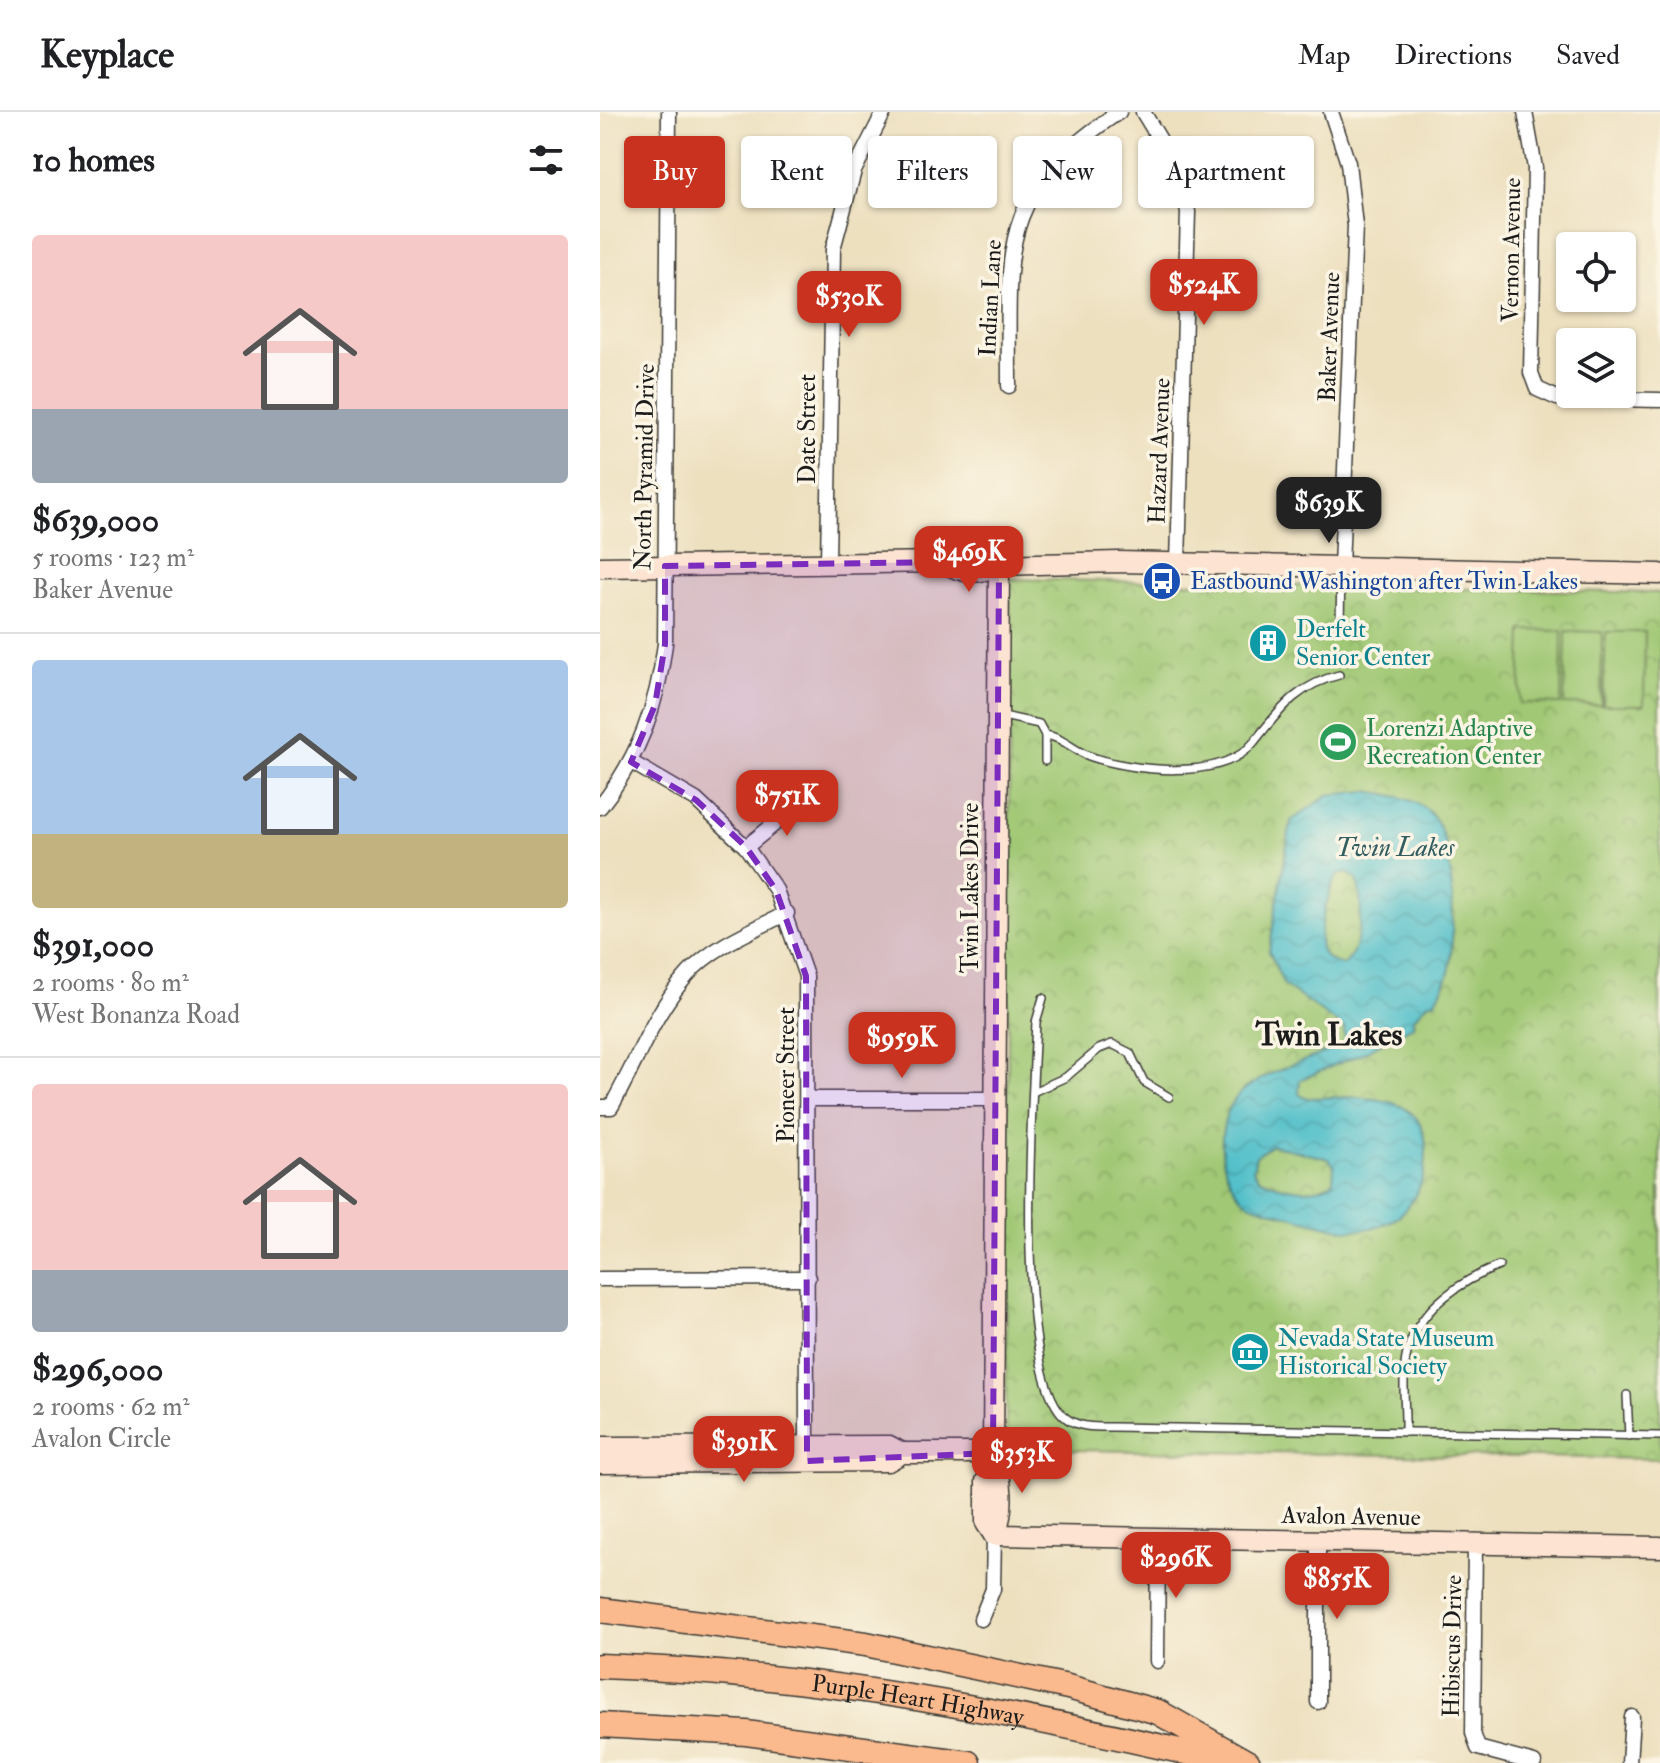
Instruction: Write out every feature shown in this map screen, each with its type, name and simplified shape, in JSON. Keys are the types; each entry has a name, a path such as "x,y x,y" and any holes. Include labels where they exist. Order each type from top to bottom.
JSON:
{"highway":[{"path":"600,1610 852,1642 979,1666 1158,1712 1248,1763"},
{"name":"Purple Heart Highway","path":"600,1666 737,1675 890,1692 1041,1719 1232,1763"},
{"path":"606,1726 746,1733 968,1763"}],"street":[{"name":"North Pyramid Drive","path":"600,807 631,762 655,705 661,673 665,566 669,112"},
{"name":"Date Street","path":"828,563 833,249 854,171 884,112"},
{"name":"Indian Lane","path":"1009,386 1009,268 1017,224 1049,168 1075,141 1119,112"},
{"name":"Hazard Avenue","path":"1143,112 1180,173 1188,212 1178,563"},
{"name":"Baker Avenue","path":"1331,112 1348,163 1355,226 1341,567"},
{"name":"Vernon Avenue","path":"1525,112 1535,168 1531,373 1537,389 1557,398 1660,400"},
{"path":"600,567 943,562 959,555 985,555 999,565 1178,563 1660,574"},
{"name":"Twin Lakes Drive","path":"981,1619 993,1589 994,1535 1000,1522 999,1470 993,1453 999,565"},
{"name":"Pioneer Street","path":"631,762 696,800 746,847 776,890 787,913 806,976 807,1454"},
{"path":"746,847 803,801"},
{"path":"600,1107 611,1107 655,1019 689,972 727,945 787,913"},
{"path":"808,1099 996,1099"},
{"path":"600,1279 808,1278"},
{"path":"600,1447 651,1454 807,1454 889,1446 902,1453 993,1453"},
{"path":"600,1463 651,1454"},
{"name":"Avalon Avenue","path":"994,1535 1660,1547"},
{"path":"1157,1661 1158,1538"},
{"path":"1318,1541 1318,1702"},
{"name":"Hibiscus Drive","path":"1475,1544 1473,1733 1478,1748 1534,1763"},
{"path":"1629,1763 1632,1717"}],"lane":[{"path":"1340,625 1341,567"},
{"path":"1045,735 1056,736 1085,755 1114,764 1190,770 1216,764 1251,746 1282,707 1300,692 1315,680 1339,675"},
{"path":"997,715 1039,724 1045,735 1045,761"},
{"path":"1043,998 1036,1022 1029,1243 1033,1305 1046,1392 1066,1418 1085,1426 1099,1427 1660,1436"},
{"path":"1035,1091 1066,1077 1099,1049 1112,1044 1130,1053 1144,1082 1169,1097"},
{"path":"1405,1432 1409,1347 1420,1326 1433,1308 1465,1281 1499,1266"},
{"path":"1627,1395 1629,1436"}],"highlighted area":[{"path":"943,562 958,572 982,572 999,565 993,1453 807,1461 806,976 776,890 746,847 696,800 631,762 655,705 665,644 665,566"}],"green space":[{"path":"1010,579 1660,593 1660,1459 1006,1449"},
{"path":"1522,630 1562,631 1561,704 1520,703"},
{"path":"1566,631 1602,632 1601,705 1564,704"},
{"path":"1606,632 1645,632 1644,705 1603,705"}],"water":[{"name":"Twin Lakes","path":"1367,791 1401,798 1424,808 1439,826 1452,886 1450,968 1435,1002 1429,1002 1413,1019 1413,1026 1363,1053 1300,1080 1299,1094 1305,1098 1382,1100 1414,1115 1423,1130 1425,1169 1414,1197 1393,1220 1355,1230 1313,1222 1248,1202 1237,1192 1229,1178 1222,1146 1227,1114 1245,1089 1268,1075 1345,1043 1344,1028 1284,985 1269,951 1291,821 1328,795","holes":["1347,873 1357,879 1361,912 1355,947 1344,965 1324,955 1321,936 1334,881 1338,875","1272,1145 1329,1159 1334,1166 1333,1181 1307,1190 1276,1185 1258,1178 1253,1170 1256,1156"]}],"place":[{"name":"Eastbound Washington after Twin Lakes","path":"1162,581"},
{"name":"Derfelt Senior Center","path":"1268,643"},
{"name":"Lorenzi Adaptive Recreation Center","path":"1338,742"},
{"name":"Nevada State Museum Historical Society","path":"1250,1352"}],"district":[{"name":"Twin Lakes","path":"1329,1034"}]}
